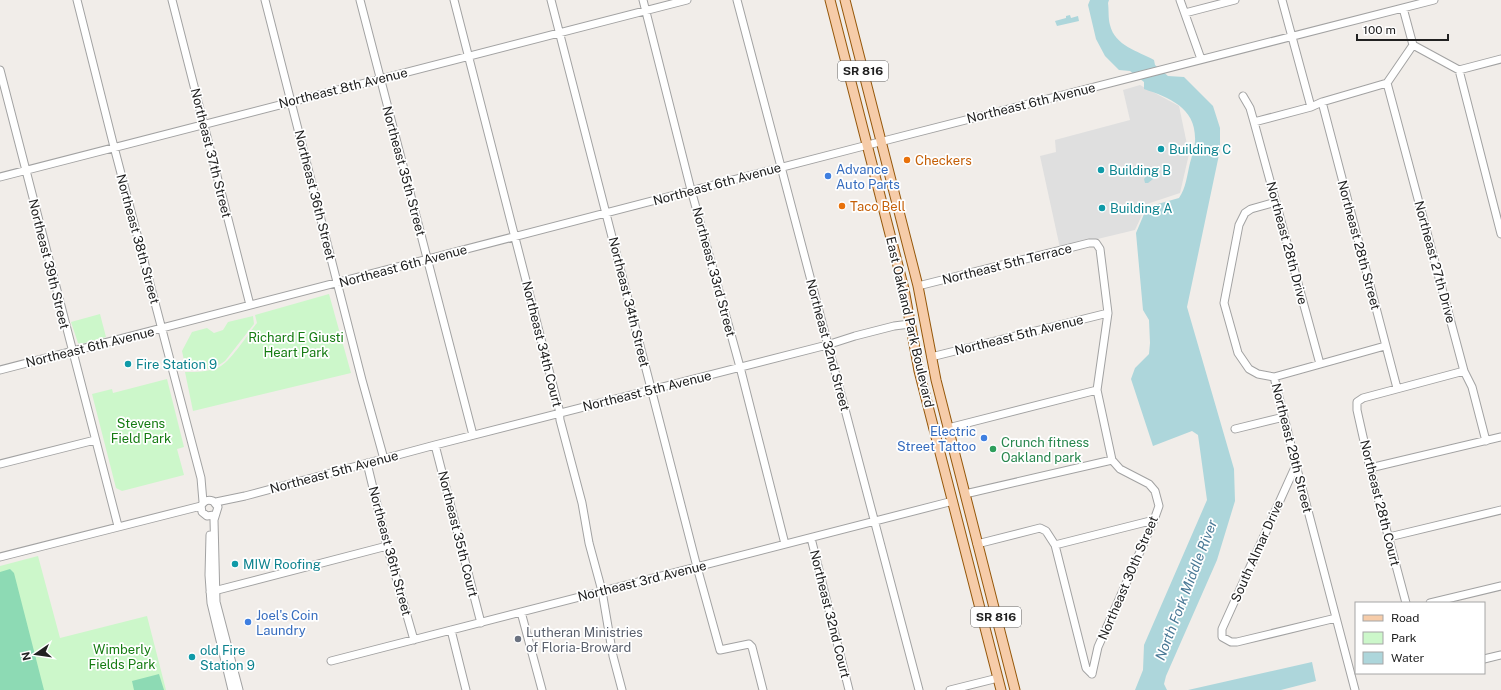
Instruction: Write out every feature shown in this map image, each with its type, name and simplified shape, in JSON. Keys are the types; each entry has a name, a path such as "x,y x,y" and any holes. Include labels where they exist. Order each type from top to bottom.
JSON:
{"main road":[{"name":"East Oakland Park Boulevard","path":"830,0 904,289 917,360 1001,690"},
{"name":"East Oakland Park Boulevard","path":"845,0 918,286 930,357 1014,690"},
{"path":"910,324 917,327 928,345"},
{"path":"931,416 938,424 948,428"},
{"path":"952,501 962,504 970,515"},
{"path":"984,624 991,632 1001,634"},
{"path":"998,678 1007,681 1014,690"}],"street":[{"name":"Northeast 38th Street","path":"77,0 208,507 213,591 234,689"},
{"name":"Northeast 37th Street","path":"172,0 250,305"},
{"name":"Northeast 36th Street","path":"265,0 337,283 384,459"},
{"name":"Northeast 35th Street","path":"360,0 473,436"},
{"name":"Northeast 34th Court","path":"454,0 542,339 582,503 589,543 602,591 613,656 622,690"},
{"name":"Northeast 34th Street","path":"551,0 697,567 720,650 743,644 749,644 752,647 763,690"},
{"name":"Northeast 33rd Street","path":"643,0 785,544"},
{"name":"Northeast 8th Avenue","path":"0,177 686,0"},
{"name":"Northeast 32nd Street","path":"737,0 919,690"},
{"path":"1180,0 1201,59"},
{"path":"1185,13 1235,0"},
{"path":"1282,0 1311,107"},
{"name":"Northeast 6th Avenue","path":"0,370 1434,0"},
{"path":"1404,8 1413,45 1459,70 1501,59"},
{"path":"1243,96 1250,108 1254,122 1311,107 1322,102 1387,83 1413,45"},
{"name":"Northeast 39th Street","path":"0,70 118,526"},
{"path":"1459,70 1501,234"},
{"name":"Northeast 27th Drive","path":"1387,83 1464,371 1472,387 1486,441"},
{"name":"Northeast 28th Street","path":"1322,102 1397,388"},
{"name":"Northeast 28th Drive","path":"1254,122 1320,364"},
{"name":"Northeast 29th Street","path":"1276,202 1251,208 1244,213 1239,225 1224,303 1238,353 1249,369 1258,374 1274,377 1355,690"},
{"name":"Northeast 5th Terrace","path":"918,286 1096,243 1101,252 1108,312"},
{"path":"965,494 1112,460 1096,390 1108,312"},
{"name":"Northeast 5th Avenue","path":"930,357 1108,312"},
{"name":"Northeast 5th Avenue","path":"0,557 118,526 178,513 181,510 208,507 435,445 827,345 854,336 910,324"},
{"path":"1274,377 1385,346"},
{"path":"1397,388 1464,371"},
{"name":"Northeast 28th Court","path":"1397,388 1363,398 1357,402 1356,410 1406,602"},
{"path":"948,428 1096,390"},
{"path":"1235,429 1284,417"},
{"path":"1370,468 1486,441 1501,436"},
{"path":"0,464 95,440"},
{"name":"Northeast 35th Court","path":"435,445 481,623"},
{"name":"Northeast 30th Street","path":"1055,545 1086,668 1092,674 1098,647 1159,506 1155,492 1149,484 1120,469 1112,460"},
{"name":"Northeast 36th Street","path":"368,463 387,546 414,640"},
{"name":"South Almar Drive","path":"1296,465 1222,630 1222,637 1231,642 1237,642 1336,618"},
{"name":"Northeast 3rd Avenue","path":"330,661 952,501"},
{"name":"Northeast 38th Street","path":"208,507 217,512 214,515 213,591"},
{"path":"1388,537 1501,510"},
{"path":"978,544 1040,528 1046,531 1055,545 1154,520"},
{"name":"Northeast 32nd Court","path":"811,538 849,690"},
{"path":"213,591 387,546"},
{"path":"1434,602 1501,586"},
{"path":"521,612 542,690"},
{"path":"451,630 466,690"},
{"path":"1485,659 1501,655"},
{"path":"950,690 998,678"}],"shaded area":[{"path":"1140,85 1179,106 1189,154 1180,193 1147,204 1135,230 1060,248 1040,156 1056,152 1055,140 1130,120 1123,90"}],"green space":[{"name":"Richard E Giusti Heart Park","path":"329,294 351,373 193,411 185,372 208,371 225,363 257,323 255,315"},
{"path":"100,314 106,337 81,344 78,343 71,322"},
{"path":"253,316 254,324 225,361 207,369 186,369 182,351 192,332 207,328 214,333 223,330 228,322"},
{"name":"Stevens Field Park","path":"167,379 184,447 177,449 184,475 122,491 116,488 92,394 112,389 113,393"},
{"name":"Wimberly Fields Park","path":"38,556 60,638 147,616 166,690 0,690 0,566"},
{"path":"10,569 14,573 44,690 0,690 0,572"},
{"path":"159,674 164,690 134,690 132,681"}],"water":[{"name":"North Fork Middle River","path":"1090,0 1109,0 1109,22 1117,38 1128,47 1154,60 1155,65 1168,76 1184,77 1213,106 1220,128 1220,150 1187,307 1234,469 1235,501 1217,560 1166,676 1164,684 1167,690 1135,690 1143,670 1144,645 1207,500 1198,435 1192,431 1153,446 1131,379 1135,368 1149,354 1150,343 1149,320 1143,310 1136,233 1147,207 1179,198 1186,181 1194,147 1194,130 1192,121 1180,106 1163,96 1144,89 1144,82 1130,71 1119,70 1105,56 1096,39 1088,5"},
{"path":"1070,15 1071,18 1078,16 1079,21 1057,26 1055,21 1066,18 1066,16"},
{"path":"1151,171 1155,174 1153,179 1148,183 1145,183 1144,179"},
{"path":"1312,662 1316,681 1281,690 1188,690"}],"place":[{"name":"Building C","path":"1161,149"},
{"name":"Checkers","path":"907,160"},
{"name":"Building B","path":"1101,170"},
{"name":"Advance Auto Parts","path":"828,176"},
{"name":"Taco Bell","path":"842,206"},
{"name":"Building A","path":"1102,208"},
{"name":"Fire Station 9","path":"128,364"},
{"name":"Electric Street Tattoo","path":"984,438"},
{"name":"Crunch fitness Oakland park","path":"993,449"},
{"name":"MIW Roofing","path":"235,564"},
{"name":"Joel's Coin Laundry","path":"248,622"},
{"name":"Lutheran Ministries of Floria-Broward","path":"518,639"},
{"name":"old Fire Station 9","path":"192,657"}]}
